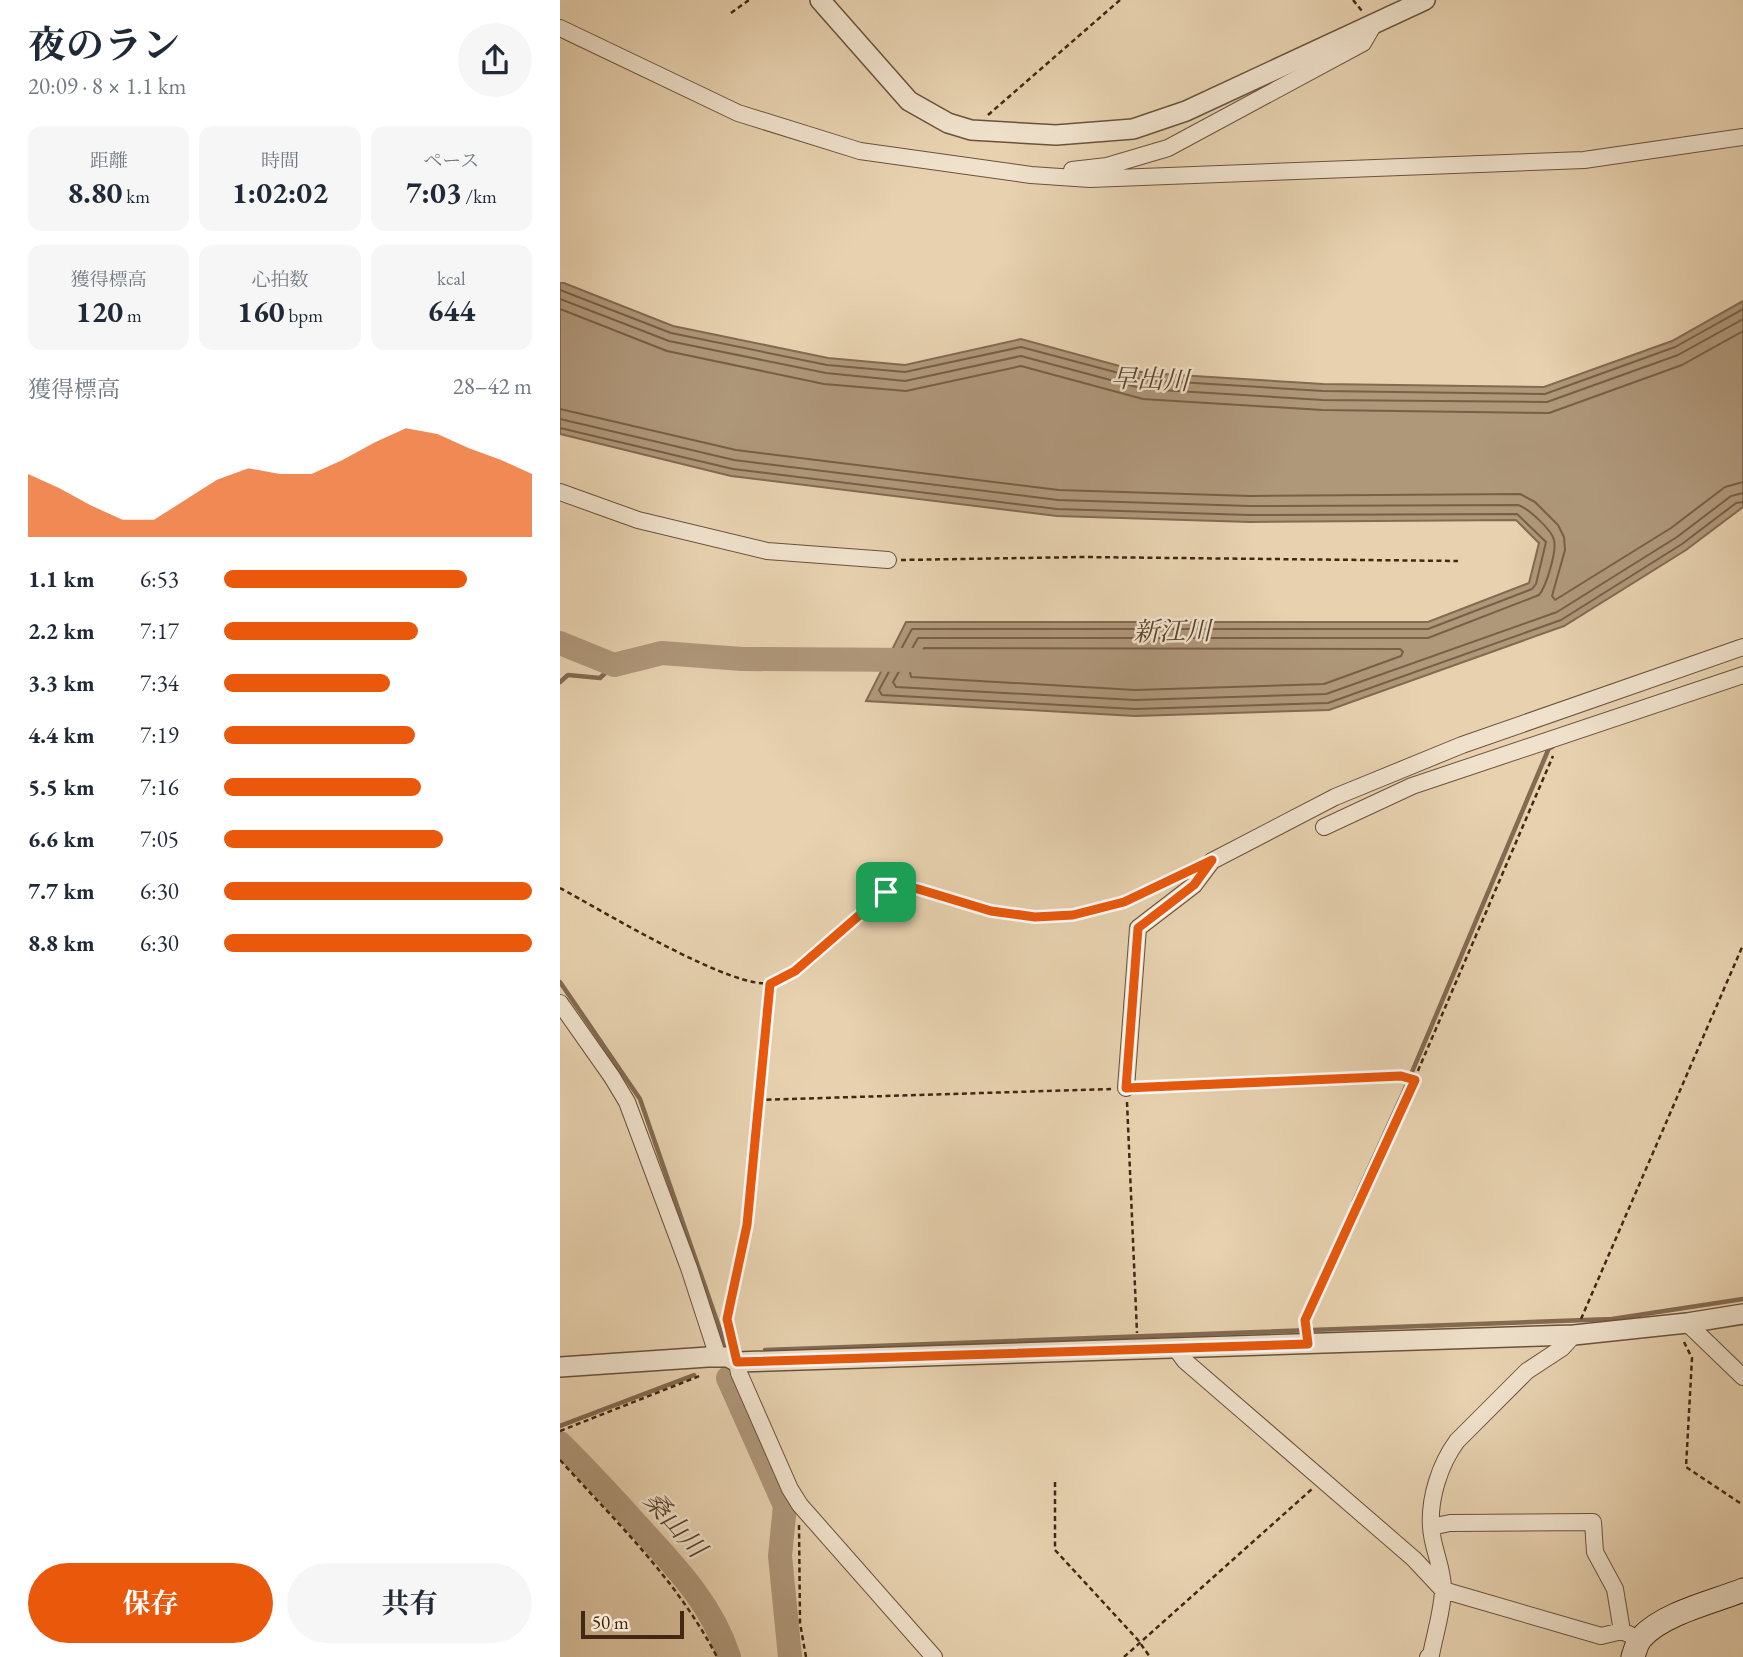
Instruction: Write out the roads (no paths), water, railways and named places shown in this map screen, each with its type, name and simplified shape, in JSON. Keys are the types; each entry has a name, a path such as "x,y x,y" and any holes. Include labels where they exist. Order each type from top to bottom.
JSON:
{"main road":[{"path":"1632,1642 1653,1627 1679,1614 1743,1590"}],"street":[{"path":"820,0 909,101 948,123 971,130 1056,135 1133,129 1186,111 1425,0"},
{"path":"1031,175 1107,166 1168,148 1363,43 1374,24"},
{"path":"560,28 750,117 860,151 1031,175 1090,179 1584,160 1743,136"},
{"path":"560,492 638,520 767,551 888,560"},
{"path":"1126,1088 1138,928 1194,885 1212,860 1335,797 1450,750 1743,648"},
{"path":"1324,827 1412,786 1743,675"},
{"path":"560,1003 627,1102 689,1268 713,1357"},
{"path":"560,1367 713,1357 728,1357 737,1362 1574,1335 1681,1324 1743,1314"},
{"path":"1681,1324 1743,1377"},
{"path":"1428,1657 1431,1655 1443,1590 1431,1527 1433,1503 1440,1471 1448,1453 1527,1371 1562,1348 1574,1335"},
{"path":"1175,1349 1185,1361 1414,1559 1443,1590 1601,1636 1632,1642 1615,1590 1595,1552 1594,1522 1450,1524 1431,1527"},
{"path":"737,1362 739,1373 790,1489 800,1504 934,1657"}],"water":[{"name":"早出川","path":"560,283 673,326 828,358 905,365 1021,339 1145,373 1323,384 1544,387 1672,341 1743,301 1743,507 1686,550 1564,626 1329,710 1135,716 866,701 906,622 1428,622 1529,583 1539,543 1516,520 1250,522 1057,516 731,476 560,434"}],"waterway":[{"name":"新江川","path":"560,643 614,665 662,653 742,659 918,660"},
{"path":"560,682 568,675 600,678 614,665"},
{"path":"1354,1201 1404,1091 1549,748 1552,747"},
{"path":"560,982 640,1099 725,1344"},
{"path":"765,1350 1612,1319 1743,1299"},
{"path":"560,1426 694,1375"},
{"path":"728,1378 785,1506 780,1556 790,1657"},
{"name":"桑山川","path":"560,1443 692,1588 714,1621 729,1657"}]}
